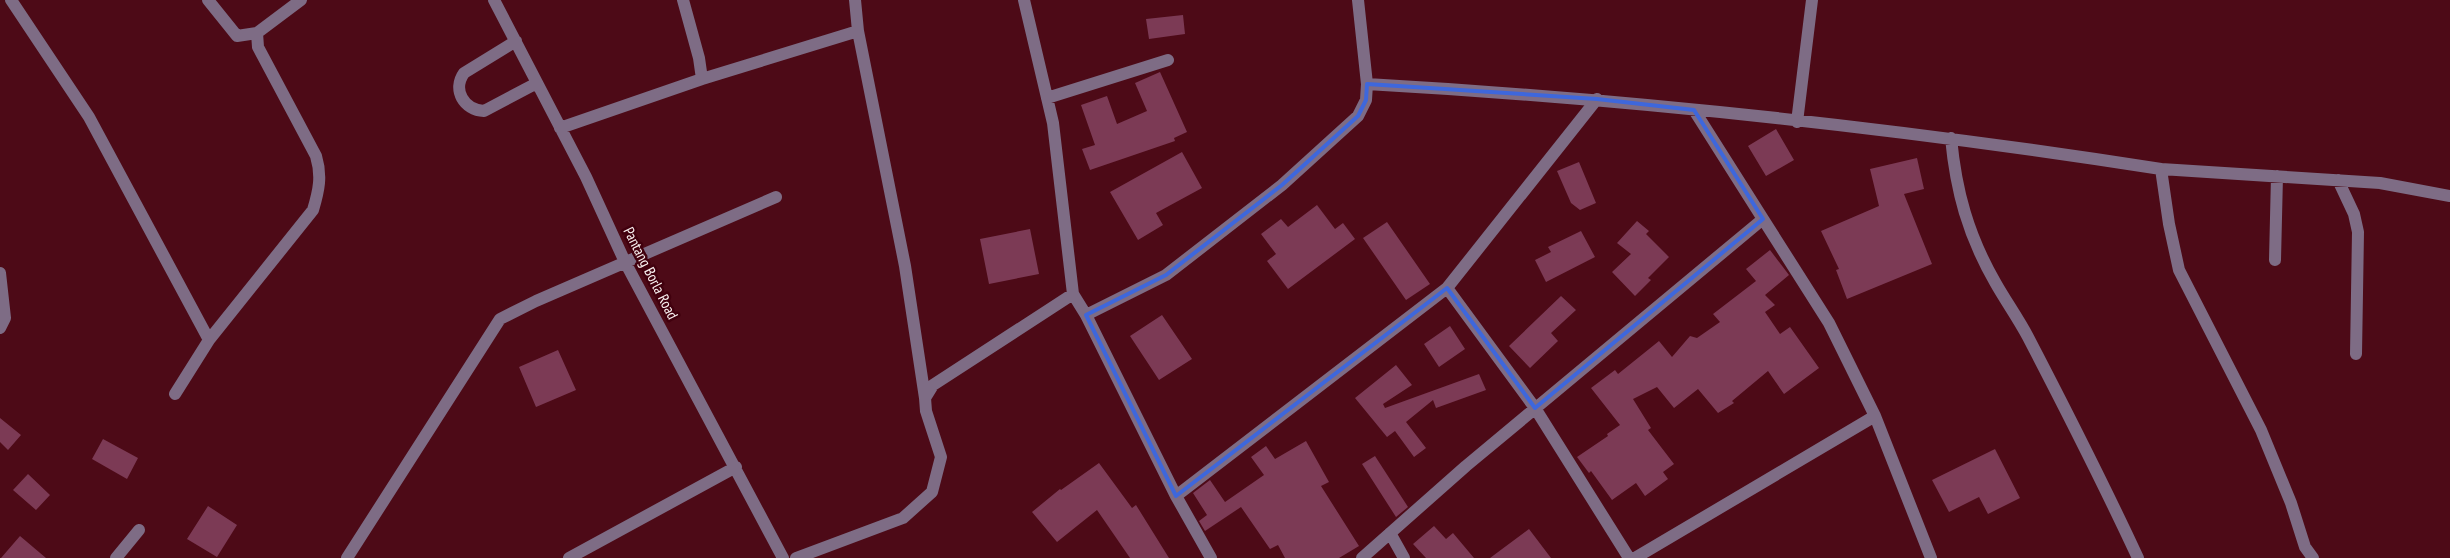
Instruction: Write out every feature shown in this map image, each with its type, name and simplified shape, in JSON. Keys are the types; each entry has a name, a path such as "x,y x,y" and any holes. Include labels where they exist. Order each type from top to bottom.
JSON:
{"street":[{"path":"11,0 90,117 209,340"},
{"path":"208,0 237,36 257,33 301,0"},
{"name":"Pantang Borla Road","path":"494,0 560,128 625,262 783,558"},
{"path":"683,0 699,58 702,79"},
{"path":"796,558 903,518 932,492 941,457 926,411 904,266 858,31 855,0"},
{"path":"1024,0 1053,123 1073,294 1086,315 1176,496 1211,558"},
{"path":"1086,315 1166,275 1282,185 1358,116 1366,100 1366,84 1358,0"},
{"path":"1797,122 1812,0"},
{"path":"560,128 702,79 858,31"},
{"path":"175,394 209,340 313,210 318,193 321,174 316,156 258,47 257,33"},
{"path":"516,41 464,73 458,81 458,89 468,106 475,110 484,111 537,83"},
{"path":"1047,98 1168,60"},
{"path":"1366,84 1597,99 1951,138 2161,169 2380,183 2450,196"},
{"path":"1176,496 1447,288 1597,99"},
{"path":"1694,110 1829,323 1875,416 1931,558"},
{"path":"1951,138 1954,169 1962,211 1974,242 1994,281 2026,332 2101,479 2138,558"},
{"path":"2161,169 2169,224 2179,270 2261,430 2291,503 2305,547 2312,558"},
{"path":"2275,260 2276,176"},
{"path":"2338,180 2354,214 2358,232 2356,354"},
{"path":"347,558 500,319 625,262 776,197"},
{"path":"1362,558 1535,408 1763,218"},
{"path":"0,273 5,318 0,328"},
{"path":"1447,288 1535,408 1629,558"},
{"path":"925,398 933,385 1073,294"},
{"path":"1635,558 1875,416"},
{"path":"569,558 736,468"},
{"path":"116,558 139,530"},
{"path":"1390,533 1404,558"}],"highlighted area":[{"path":"1367,84 1597,99 1694,110 1763,219 1535,408 1447,288 1176,496 1086,315 1166,275 1282,185 1358,116 1366,100"}],"building":[{"path":"1183,15 1185,34 1149,39 1146,19"},
{"path":"1160,72 1187,132 1174,138 1175,141 1090,170 1082,149 1095,145 1081,105 1107,96 1117,124 1147,111 1135,83"},
{"path":"1776,129 1794,160 1766,176 1748,146"},
{"path":"1182,152 1202,188 1156,213 1163,225 1138,240 1110,192"},
{"path":"1917,158 1924,189 1904,194 1932,264 1847,299 1836,270 1839,269 1821,231 1879,206 1870,169"},
{"path":"1579,162 1596,203 1580,210 1571,203 1557,171"},
{"path":"1317,205 1335,229 1343,223 1355,239 1288,289 1267,261 1276,254 1261,234 1281,219 1288,227"},
{"path":"1637,221 1649,231 1646,234 1669,257 1648,278 1651,280 1635,296 1612,272 1631,254 1617,243"},
{"path":"1387,222 1430,284 1406,300 1363,238"},
{"path":"1030,229 1039,274 989,284 980,239"},
{"path":"1581,231 1595,257 1546,282 1535,260 1551,252 1548,247"},
{"path":"1770,250 1789,275 1765,295 1775,305 1765,312 1780,334 1790,327 1819,368 1784,394 1768,371 1732,401 1734,403 1718,413 1698,389 1674,408 1657,387 1633,399 1651,428 1648,430 1674,464 1663,472 1668,479 1645,496 1636,483 1612,500 1591,471 1589,473 1577,457 1608,436 1607,434 1620,425 1591,388 1615,370 1618,374 1659,341 1672,357 1690,336 1697,338 1720,322 1713,314 1756,281 1746,269"},
{"path":"1561,296 1576,310 1551,333 1558,341 1530,368 1509,346"},
{"path":"1162,315 1192,359 1159,380 1130,336"},
{"path":"1450,326 1465,349 1439,367 1424,344"},
{"path":"558,350 576,390 536,407 519,367"},
{"path":"1396,365 1412,385 1383,404 1385,408 1479,374 1486,390 1436,408 1433,400 1406,422 1426,448 1414,457 1395,431 1387,437 1355,398"},
{"path":"0,418 21,435 8,450 0,442"},
{"path":"103,439 138,458 127,479 92,459"},
{"path":"1306,441 1329,482 1321,486 1359,546 1339,558 1285,558 1278,545 1270,549 1241,507 1205,531 1199,521 1207,515 1193,493 1210,480 1225,502 1264,475 1251,457 1266,446 1275,459"},
{"path":"1995,449 2020,498 1988,514 1979,497 1949,512 1932,480"},
{"path":"1375,456 1408,507 1396,517 1362,464"},
{"path":"1099,463 1132,508 1136,505 1169,558 1130,558 1097,510 1057,542 1032,512 1060,489"},
{"path":"28,474 50,495 36,510 13,490"},
{"path":"208,506 237,525 217,557 187,539"},
{"path":"1434,526 1446,539 1453,533 1474,558 1426,558 1413,544"},
{"path":"1529,529 1551,558 1490,558"},
{"path":"20,536 46,558 1,558"}]}
